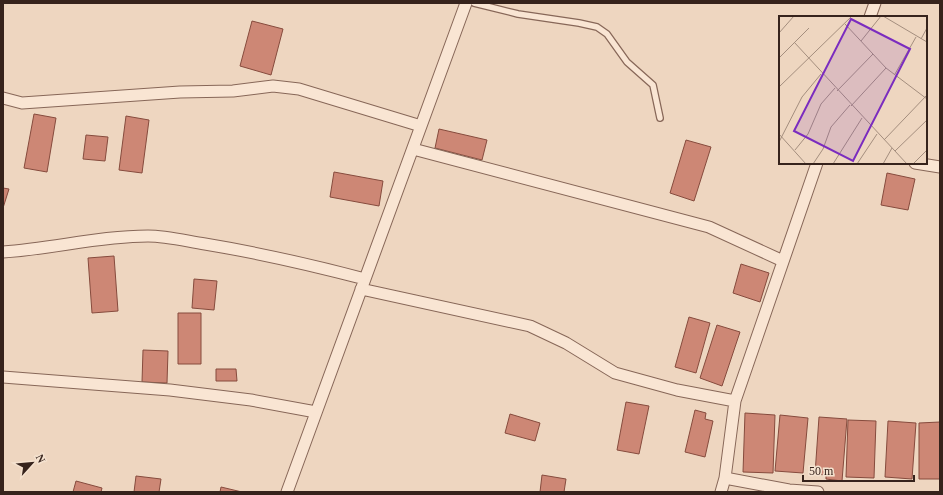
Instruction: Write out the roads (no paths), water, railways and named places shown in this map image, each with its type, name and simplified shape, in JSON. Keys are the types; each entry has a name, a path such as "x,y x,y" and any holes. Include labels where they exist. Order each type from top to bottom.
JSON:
{"street":[{"path":"287,492 466,3"},
{"path":"870,16 875,3"},
{"path":"3,98 22,103 180,92 233,90 273,86 299,89 421,126"},
{"path":"413,149 709,227 783,261"},
{"path":"721,492 725,478 735,400 817,164"},
{"path":"921,164 940,167"},
{"path":"3,252 26,250 85,240 149,236 249,251 317,266 363,284 530,326 566,343 615,372 677,390 735,400"},
{"path":"3,377 185,392 251,400 316,412"},
{"path":"725,478 789,490 818,492"}],"lane":[{"path":"474,3 518,14 579,22 597,27 607,34 627,62 653,85 660,118"}]}
